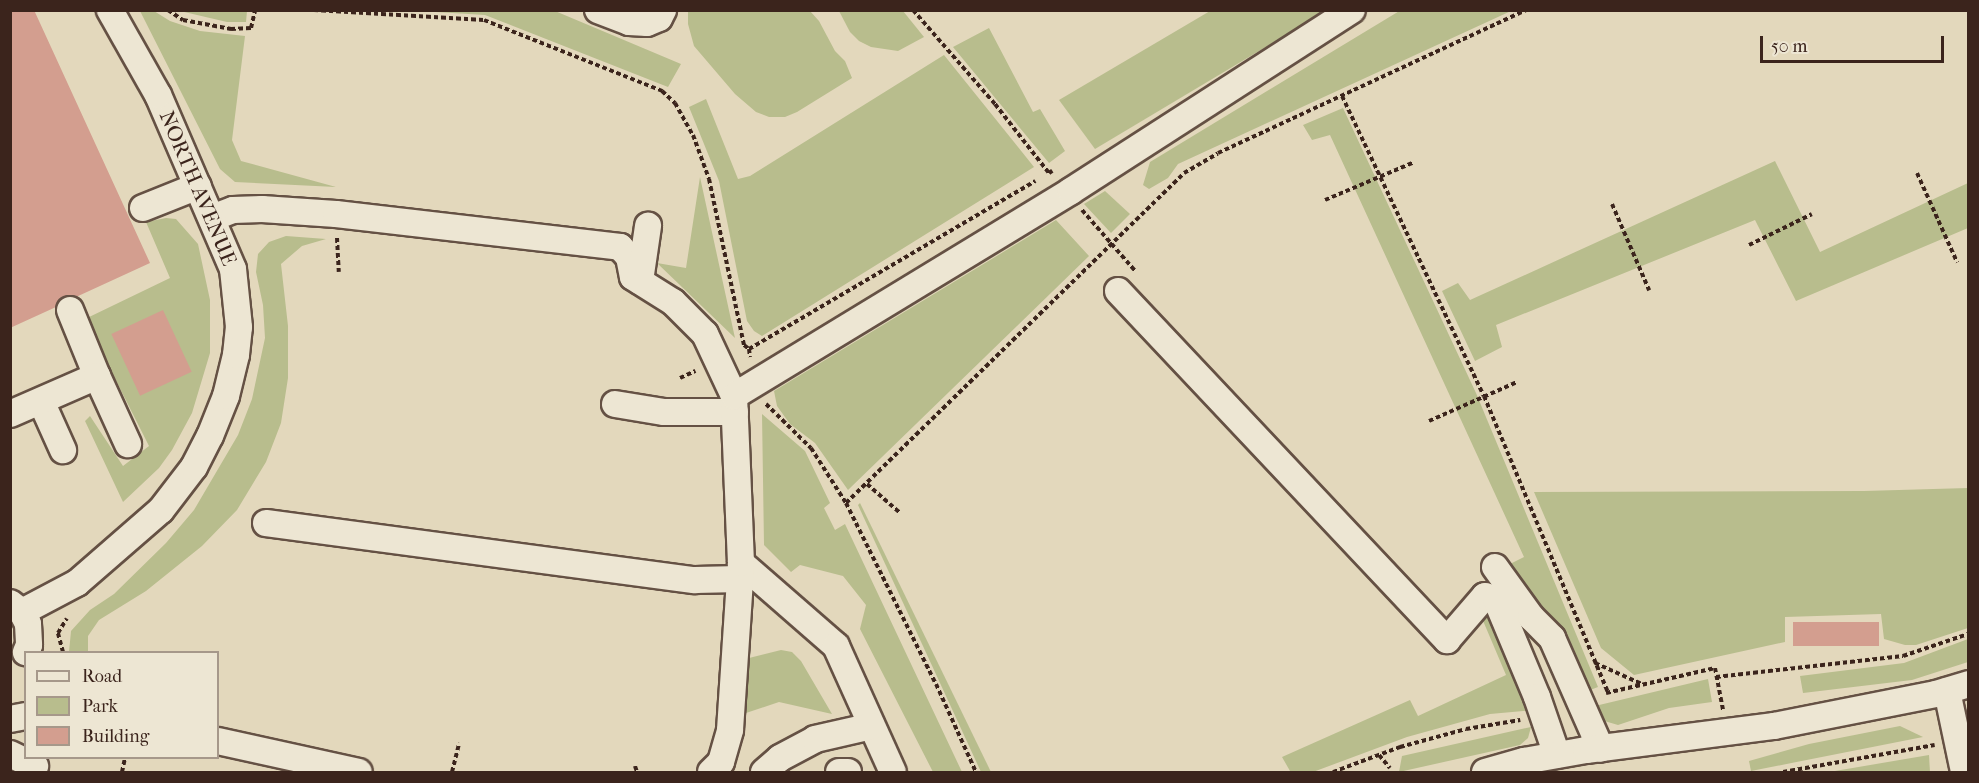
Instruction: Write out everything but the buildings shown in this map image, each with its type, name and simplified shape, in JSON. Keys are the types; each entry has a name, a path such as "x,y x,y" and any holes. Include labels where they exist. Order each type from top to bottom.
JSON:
{"street":[{"name":"NORTH AVENUE","path":"16,608 77,583 161,510 194,467 210,436 226,396 236,355 239,327 233,269 158,94 110,10"},
{"path":"598,10 629,22 647,23 659,18 663,10"},
{"path":"615,404 664,412 734,404 755,381 1071,191 1352,10"},
{"path":"143,208 198,186"},
{"path":"212,218 233,210 262,209 336,214 620,247 629,257 633,277 673,302 705,334 734,404 740,571 730,730 721,762 711,772"},
{"path":"640,281 648,226"},
{"path":"1118,291 1447,640 1485,596 1496,599 1557,755"},
{"path":"70,310 128,444"},
{"path":"10,414 97,376"},
{"path":"40,400 63,450"},
{"path":"266,523 695,580 740,571 836,646 893,772"},
{"path":"1496,567 1531,617 1552,638 1601,749"},
{"path":"16,608 31,632 25,651"},
{"path":"1485,772 1557,755 1774,726 1958,687 1958,741 1964,772"},
{"path":"764,772 780,758 815,739 872,726"},
{"path":"219,741 359,772"},
{"path":"10,754 35,766"},
{"path":"838,772 848,772"}],"path":[{"path":"168,10 183,20 231,29 251,28 255,10"},
{"path":"314,10 484,20 662,91 675,103 693,135 709,179 744,345 749,350 755,381 768,408 811,448 846,503 936,684 976,772"},
{"path":"913,10 995,104 1049,173"},
{"path":"846,503 1184,173 1218,153 1526,10"},
{"path":"1342,96 1484,396 1608,692"},
{"path":"1325,200 1412,163"},
{"path":"749,350 1058,168 1085,215 1136,272"},
{"path":"1917,173 1957,262"},
{"path":"1612,204 1649,290"},
{"path":"336,214 339,272"},
{"path":"1749,245 1812,214"},
{"path":"1429,421 1517,382"},
{"path":"867,484 899,512"},
{"path":"1716,677 1903,656 1968,634"},
{"path":"1595,662 1642,684"},
{"path":"1580,700 1715,668 1728,731"},
{"path":"1333,772 1379,755 1466,729 1543,717"},
{"path":"1783,772 1958,741"},
{"path":"452,772 459,742"},
{"path":"1379,755 1390,768"},
{"path":"635,766 637,772"}],"green space":[{"path":"1401,10 1511,11 1178,164 1168,178 1149,189 1143,185 1150,162"},
{"path":"140,11 154,11 170,21 200,31 245,36 232,140 241,161 336,187 235,182 220,169"},
{"path":"180,11 247,11 246,22 227,22"},
{"path":"419,11 555,11 681,64 668,87 485,15"},
{"path":"688,11 810,11 819,21 835,51 845,61 852,78 785,117 769,117 756,112 735,94 694,46 688,24"},
{"path":"839,11 903,11 924,37 898,51 871,47 859,41 850,32"},
{"path":"1210,11 1326,11 1095,149 1059,100"},
{"path":"989,28 1033,112 1040,109 1065,151 1049,163 953,47"},
{"path":"944,55 1034,167 762,336 754,331 747,321 719,181 689,107 706,99 738,179 750,176"},
{"path":"1343,108 1476,393 1598,687 1585,692 1559,627 1506,566 1524,557 1330,135 1312,140 1303,125"},
{"path":"1775,161 1820,252 1968,183 1968,228 1796,301 1755,220 1496,325 1502,347 1475,361 1442,291 1458,283 1470,300"},
{"path":"700,177 735,338 657,263 686,268"},
{"path":"1105,191 1130,214 1111,233 1084,204"},
{"path":"166,218 176,219 198,244 210,300 210,353 192,413 172,450 159,468 123,502 85,421 90,416 123,466 149,446 85,319 170,278 146,222"},
{"path":"1056,220 1089,256 848,490 815,443 790,424 777,406 774,391"},
{"path":"286,236 326,239 302,246 281,264 288,326 288,378 281,423 266,462 237,510 202,546 146,591 99,620 88,636 88,651 69,651 71,631 90,610 114,594 166,543 194,510 238,435 252,399 265,338 263,305 256,272 258,254 269,242"},
{"path":"762,414 805,451 830,503 824,508 835,530 845,524 962,772 933,772 860,629 866,605 843,576 800,565 791,572 764,545"},
{"path":"1968,488 1968,628 1916,645 1905,645 1884,639 1881,614 1785,617 1785,642 1634,675 1601,648 1534,492 1864,491"},
{"path":"860,503 991,772 981,772 858,505"},
{"path":"1491,610 1533,710 1490,714 1407,737 1313,772 1287,772 1290,771 1282,757 1410,700 1418,716 1506,675 1481,616"},
{"path":"1968,639 1968,662 1912,680 1803,693 1800,676 1904,663"},
{"path":"781,650 792,652 801,661 832,714 779,702 746,713 749,658"},
{"path":"1708,679 1712,702 1669,708 1618,725 1601,720 1595,706"},
{"path":"1900,726 1923,737 1751,771 1749,761 1809,744"},
{"path":"1531,727 1528,738 1520,745 1399,772 1402,756"},
{"path":"1929,755 1930,772 1829,772"}]}
